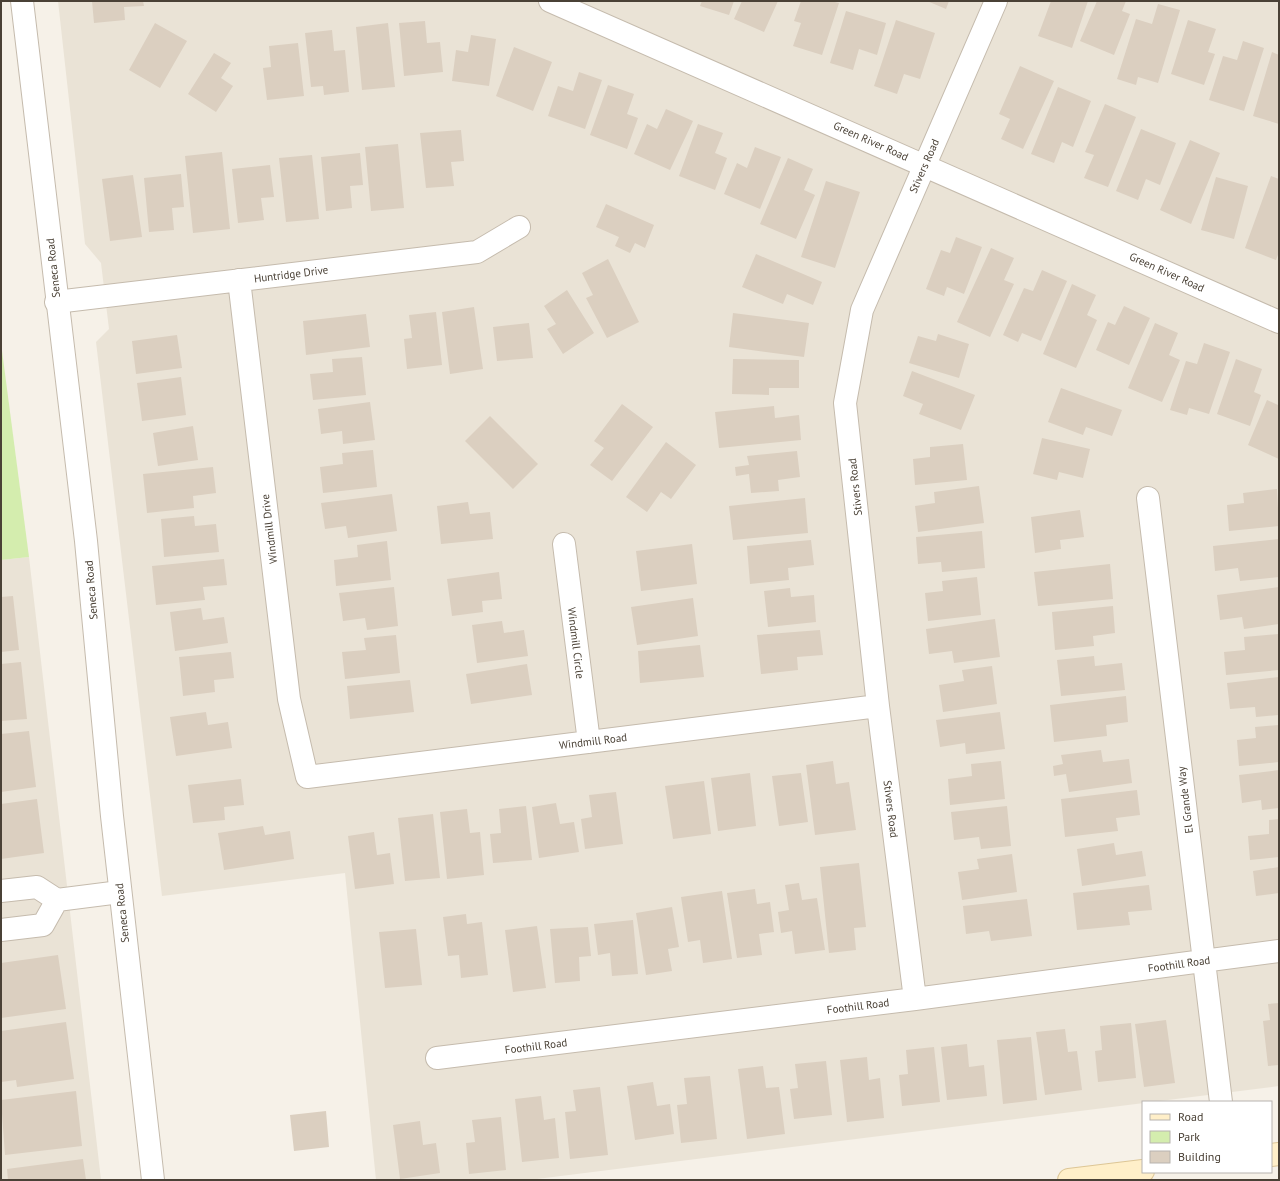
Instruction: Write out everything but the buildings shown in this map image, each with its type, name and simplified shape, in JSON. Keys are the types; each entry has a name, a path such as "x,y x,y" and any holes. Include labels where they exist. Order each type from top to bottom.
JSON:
{"main road":[{"path":"1069,1180 1142,1171"}],"street":[{"name":"Seneca Road","path":"22,1 56,302 86,542 120,892 153,1180"},
{"name":"Green River Road","path":"550,1 925,164 1279,322"},
{"name":"Stivers Road","path":"915,999 878,706 845,403 862,310 996,1"},
{"name":"Huntridge Drive","path":"56,302 477,252 519,227"},
{"name":"Windmill Drive","path":"239,280 288,700 307,777"},
{"name":"El Grande Way","path":"1148,498 1221,1101"},
{"name":"Windmill Circle","path":"564,544 589,742"},
{"name":"Windmill Road","path":"307,777 878,706"},
{"path":"1,891 37,887 57,900 120,892"},
{"path":"1,930 43,925 57,900"},
{"name":"Foothill Road","path":"437,1058 915,999 1279,951"}],"shaded area":[{"path":"58,1 1279,1 1279,1086 1159,1101 1142,1101 1142,1103 529,1180 376,1180 345,873 162,896 96,342 109,329 101,263 85,244"},
{"path":"29,557 101,1180 1,1180 1,560"}],"green space":[{"path":"1,343 29,557 1,560"}]}
